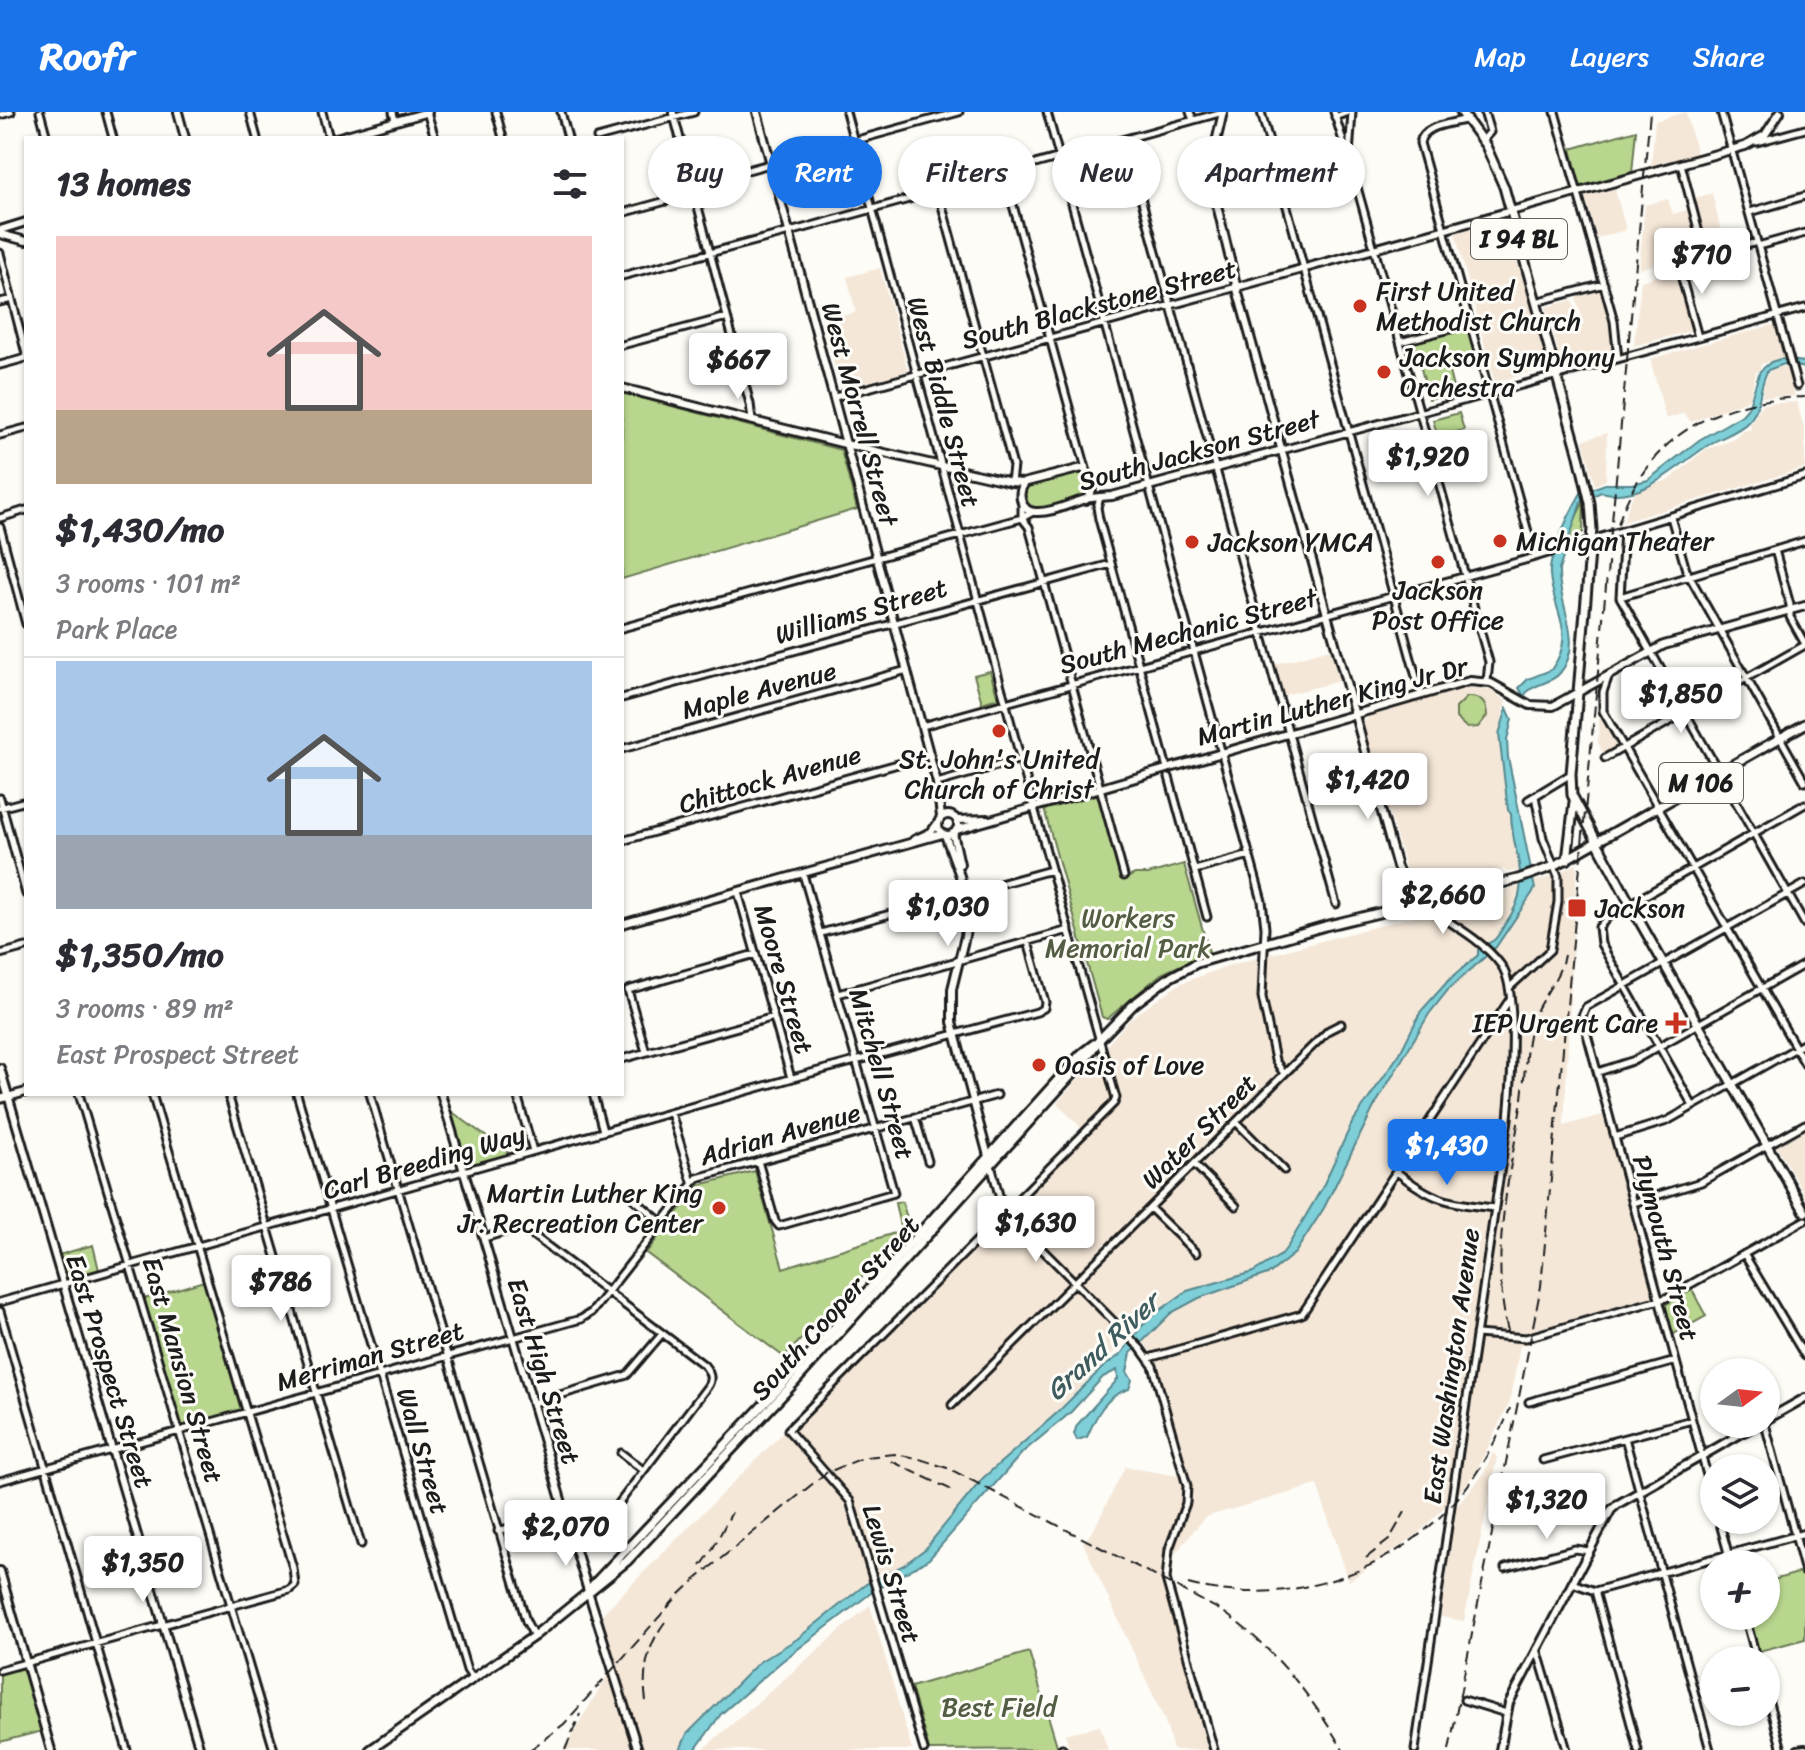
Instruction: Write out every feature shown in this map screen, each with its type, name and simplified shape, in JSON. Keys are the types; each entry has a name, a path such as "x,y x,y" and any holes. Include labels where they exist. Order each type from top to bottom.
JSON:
{"main road":[{"name":"I 94 BL","path":"1461,112 1483,140 1502,179 1590,503 1591,540 1571,774 1574,800 1805,1212"},
{"name":"M 106","path":"1597,843 1805,724"},
{"path":"1567,860 1574,800"},
{"name":"South Cooper Street","path":"588,1591 798,1368 1081,1054 1134,1004 1175,974 1216,956 1342,921 1533,875 1597,843"},
{"name":"South Cooper Street","path":"370,1750 534,1636 627,1561 991,1165 1085,1060 1099,1040"},
{"path":"988,1156 991,1165"}],"street":[{"path":"0,115 11,112"},
{"path":"40,112 46,136"},
{"path":"106,112 112,136"},
{"path":"178,112 184,136"},
{"path":"250,112 256,136"},
{"path":"322,112 328,136"},
{"path":"393,112 395,121"},
{"path":"363,134 428,112 434,136"},
{"path":"496,112 502,136"},
{"path":"561,112 567,136"},
{"path":"604,136 694,112"},
{"name":"West Morrell Street","path":"757,112 767,146"},
{"name":"West Biddle Street","path":"846,112 853,136"},
{"path":"872,136 959,112"},
{"path":"1047,112 1053,136"},
{"path":"1190,112 1193,120"},
{"path":"1139,136 1224,112"},
{"name":"East Washington Avenue","path":"1224,112 1213,155 1213,191 1398,871 1411,894 1422,904 1492,955 1505,970 1510,987 1509,1107 1415,1750"},
{"path":"1261,112 1421,695"},
{"path":"1341,136 1334,115 1350,112 1350,136"},
{"path":"1483,140 1490,132 1484,112"},
{"path":"1555,112 1614,321 1618,359"},
{"path":"1721,112 1797,386"},
{"path":"1756,142 1765,135 1780,112"},
{"path":"674,115 680,136"},
{"path":"1468,119 1430,130 1420,139 1535,557"},
{"path":"1338,127 1347,129 1351,123"},
{"path":"1756,142 1805,129"},
{"name":"South Blackstone Street","path":"835,397 1756,142"},
{"path":"1681,164 1705,256"},
{"path":"1750,212 1805,196"},
{"path":"624,275 898,203"},
{"path":"626,212 648,206"},
{"path":"699,208 752,420"},
{"name":"West Morrell Street","path":"784,208 938,786"},
{"path":"943,208 1013,466 1011,482 1020,494"},
{"path":"1014,208 1083,460 1092,489 1100,498 1097,512 1167,768"},
{"path":"1072,208 1263,907 1261,980 1264,1009 1276,1064 1284,1074"},
{"path":"1144,208 1336,904"},
{"path":"1362,208 1489,662 1487,681"},
{"name":"West Biddle Street","path":"872,210 1116,1101 1006,1212"},
{"path":"0,232 24,223"},
{"path":"0,232 24,240"},
{"path":"1698,337 1678,264 1805,233"},
{"path":"0,253 24,348"},
{"path":"1536,302 1604,284"},
{"path":"0,302 12,299"},
{"name":"South Jackson Street","path":"624,627 1022,518 1033,512 1148,486 1805,308"},
{"path":"624,344 727,317"},
{"path":"1400,342 1470,324"},
{"path":"0,365 24,357"},
{"path":"624,388 847,445 1011,482 1026,482 1079,468 1087,473"},
{"path":"0,435 24,429"},
{"path":"1079,468 1083,460"},
{"name":"South Mechanic Street","path":"922,726 1535,557 1805,476"},
{"path":"1026,482 1021,486 1020,494 1022,518 1029,525 1124,876"},
{"path":"1086,500 1092,489"},
{"path":"1022,503 1033,512"},
{"path":"0,518 24,511"},
{"path":"1671,517 1689,576 1805,782"},
{"path":"0,527 23,599"},
{"path":"1624,530 1620,597 1805,924"},
{"path":"1620,597 1805,541"},
{"path":"1605,758 1805,644 1790,617 1775,550"},
{"name":"Williams Street","path":"624,697 1111,564"},
{"name":"Martin Luther King Jr Dr","path":"944,834 1470,681 1487,681 1537,707 1557,705 1667,644 1805,606"},
{"name":"Maple Avenue","path":"624,748 907,670"},
{"path":"1610,674 1604,687 1602,707 1805,1064"},
{"name":"Chittock Avenue","path":"624,840 930,755"},
{"path":"938,786 1021,759"},
{"path":"1528,800 1571,774"},
{"path":"1169,777 1207,917"},
{"path":"938,786 950,815 957,820 955,832 960,876"},
{"path":"938,786 939,820 951,844 965,893 968,920 950,1001 954,1035 988,1156"},
{"path":"1510,987 1550,950 1559,891 1558,876 1543,838 1535,796"},
{"path":"0,798 24,887"},
{"path":"2,808 24,802"},
{"path":"1693,1106 1601,944 1599,927 1606,917 1805,804"},
{"path":"904,845 931,832 939,820 950,815"},
{"name":"Martin Luther King Jr Dr","path":"957,820 994,818"},
{"path":"624,923 944,834"},
{"path":"1195,870 1250,855"},
{"path":"820,933 1051,870"},
{"name":"Mitchell Street","path":"758,1161 777,1225 894,1193 803,874"},
{"path":"1625,987 1805,884"},
{"name":"Moore Street","path":"738,892 791,1078"},
{"path":"838,994 1069,930"},
{"name":"Carl Breeding Way","path":"0,1302 1044,1008 1043,993 1028,942"},
{"path":"0,954 24,948"},
{"path":"646,1052 628,990 755,954"},
{"path":"1598,1072 1622,1065 1659,1046 1805,964"},
{"name":"Plymouth Street","path":"1625,987 1586,1007 1582,1020 1701,1454"},
{"path":"1149,1358 1300,1316 1511,998"},
{"path":"624,1058 774,1017"},
{"name":"Water Street","path":"952,1405 1284,1074 1329,1030 1341,1024"},
{"path":"1615,1137 1656,1126 1805,1043"},
{"name":"East Prospect Street","path":"0,1068 4,1098 64,1284 200,1750"},
{"path":"4,1098 24,1093"},
{"name":"Adrian Avenue","path":"692,1182 997,1095"},
{"name":"East Mansion Street","path":"80,1096 274,1750"},
{"path":"0,1670 289,1590 295,1585 293,1568 153,1096"},
{"path":"229,1096 361,1544"},
{"name":"Wall Street","path":"298,1096 467,1670 474,1680"},
{"path":"371,1096 498,1531 526,1621 534,1636"},
{"name":"East High Street","path":"442,1096 638,1750"},
{"path":"518,1096 533,1151"},
{"path":"594,1096 603,1131"},
{"path":"671,1113 692,1182"},
{"path":"915,1117 928,1161"},
{"path":"1236,1122 1284,1170"},
{"path":"1633,1203 1695,1185 1805,1124"},
{"path":"1194,1164 1236,1206"},
{"path":"991,1165 1006,1212 1149,1358 1187,1486 1186,1503 1167,1560 1167,1590 1214,1750"},
{"path":"1397,1172 1435,1198 1449,1203 1494,1208"},
{"name":"Merriman Street","path":"0,1481 581,1319 592,1312 692,1182"},
{"path":"628,1194 661,1222"},
{"path":"1150,1208 1196,1253"},
{"name":"Lewis Street","path":"924,1750 874,1577 846,1494 788,1430 1006,1212"},
{"path":"1476,1334 1526,1338 1660,1300 1805,1220"},
{"path":"484,1238 517,1228 526,1230 704,1365 711,1378 601,1527 573,1537"},
{"path":"1744,1254 1805,1356"},
{"path":"0,1311 127,1750"},
{"path":"533,1403 627,1375 662,1334"},
{"path":"1529,1402 1676,1361"},
{"path":"1780,1413 1805,1398"},
{"path":"1543,1460 1692,1420"},
{"path":"1625,1438 1710,1750"},
{"path":"1706,1454 1734,1438"},
{"path":"1770,1438 1805,1572"},
{"path":"621,1453 643,1470"},
{"path":"1500,1750 1506,1713 1611,1510 1700,1457"},
{"path":"498,1531 566,1512"},
{"path":"1742,1550 1805,1533"},
{"path":"1505,1568 1575,1549 1589,1551"},
{"path":"1572,1583 1595,1591 1700,1561"},
{"path":"0,1571 51,1750"},
{"path":"1595,1591 1638,1750"},
{"path":"1537,1649 1567,1750"},
{"path":"1464,1700 1506,1713"},
{"path":"1775,1726 1782,1750"},
{"path":"1798,1750 1805,1749"}],"shaded area":[{"path":"1686,112 1697,155 1651,167 1655,121"},
{"path":"1615,189 1626,230 1597,238 1585,197"},
{"path":"1712,193 1724,244 1639,269 1645,205 1668,199 1673,214 1691,209 1689,200"},
{"path":"1510,218 1548,367 1495,383 1455,233"},
{"path":"880,268 908,371 841,389 822,321 856,312 847,277"},
{"path":"1677,270 1693,330 1634,346 1641,281"},
{"path":"1606,289 1621,350 1562,365 1553,333 1584,325 1576,298"},
{"path":"1572,300 1579,323 1557,331 1546,307"},
{"path":"1776,324 1785,358 1761,364 1750,399 1691,422 1684,413 1666,419 1650,359"},
{"path":"1783,366 1795,396 1762,397 1770,370"},
{"path":"1797,402 1805,432 1805,468 1623,522 1632,497 1639,488 1669,480 1706,449 1733,440 1743,431 1751,429 1750,424 1762,404"},
{"path":"1607,433 1606,480 1595,485 1583,440"},
{"path":"1330,649 1339,681 1281,696 1272,665"},
{"path":"1466,688 1491,690 1506,701 1499,734 1508,810 1521,871 1507,872 1504,869 1425,891 1414,885 1408,876 1363,724 1369,716"},
{"path":"1605,717 1621,746 1604,755 1598,743 1599,719"},
{"path":"1577,864 1564,1126 1605,1114 1654,1297 1520,1346 1510,1401 1477,1470 1419,1533 1349,1581 1317,1485 1205,1517 1174,1555 1171,1589 1219,1750 1173,1750 1165,1721 1083,1543 1094,1529 1125,1467 1179,1476 1151,1351 1133,1332 922,1554 772,1654 685,1739 680,1750 563,1750 616,1661 601,1615 1084,1131 1057,1103 1130,1019 1179,984 1227,966 1449,907 1552,876"},
{"path":"1805,1129 1805,1196 1776,1145"},
{"path":"1493,1453 1497,1457 1464,1621 1441,1617 1455,1508 1483,1475"},
{"path":"870,1605 912,1750 704,1750 710,1743"},
{"path":"1100,1726 1108,1750 1070,1750 1065,1734"}],"green space":[{"path":"1636,130 1632,173 1581,188 1571,149"},
{"path":"1468,328 1476,356 1448,368 1454,392 1429,399 1414,342"},
{"path":"624,394 841,450 857,509 624,578"},
{"path":"1459,413 1464,430 1438,437 1433,420"},
{"path":"1083,468 1092,489 1089,498 1038,512 1030,511 1020,494 1021,486"},
{"path":"1584,501 1583,532 1568,540 1570,529"},
{"path":"990,671 998,698 982,703 974,675"},
{"path":"1467,697 1479,699 1486,707 1487,716 1478,727 1467,728 1456,718 1456,708"},
{"name":"Workers Memorial Park","path":"1099,794 1124,879 1184,864 1209,952 1161,974 1107,1019 1102,1017 1044,809"},
{"path":"451,1111 455,1114 510,1154 467,1166"},
{"path":"755,1171 783,1268 901,1231 895,1203 902,1202 910,1227 784,1357 646,1253 699,1185"},
{"path":"93,1245 99,1270 69,1279 66,1277 59,1255"},
{"path":"204,1281 241,1408 240,1411 184,1426 181,1425 144,1299"},
{"path":"1692,1290 1706,1316 1672,1335 1664,1305"},
{"path":"1805,1571 1805,1639 1778,1646 1753,1646 1749,1630 1780,1630 1780,1578"},
{"name":"Best Field","path":"1029,1652 1058,1749 929,1750 911,1687"},
{"path":"24,1669 42,1731 0,1742 0,1673"}],"water":[{"path":"1780,359 1805,362 1805,368 1784,364 1768,370 1756,411 1744,426 1710,444 1646,487 1617,494 1601,492 1581,502 1559,570 1571,648 1560,673 1524,696 1519,688 1528,679 1551,670 1563,645 1562,623 1552,588 1550,566 1561,533 1581,493 1605,484 1632,484 1648,480 1699,440 1742,415 1748,408 1760,371"},
{"name":"Grand River","path":"1507,708 1512,719 1507,740 1508,757 1535,889 1496,947 1448,990 1429,1014 1374,1107 1324,1208 1295,1253 1270,1273 1199,1298 1171,1313 1131,1353 1127,1372 1132,1380 1129,1389 1108,1402 1098,1414 1087,1437 1077,1440 1074,1434 1077,1425 1118,1379 1117,1370 1103,1377 1070,1413 1023,1452 929,1559 871,1593 781,1662 721,1714 695,1750 680,1750 687,1734 759,1662 797,1639 866,1584 904,1565 925,1549 983,1478 1121,1354 1142,1326 1159,1311 1187,1291 1253,1272 1281,1255 1322,1188 1352,1123 1400,1053 1421,1011 1448,981 1478,955 1478,950 1495,939 1514,909 1521,883 1520,870 1508,810 1499,734"}],"railway":[{"path":"1449,1750 1541,1286 1650,112"},
{"path":"1618,524 1631,493 1647,467 1666,446 1689,428 1742,405 1805,397"},
{"path":"1508,1331 1503,1304 1501,1249 1527,1047 1534,1017 1558,974 1564,955"},
{"path":"1188,1584 1231,1591 1275,1591 1317,1584 1358,1570 1397,1551 1431,1525 1462,1494 1486,1457 1510,1408"},
{"path":"530,1750 564,1724 697,1578 826,1473 865,1457 895,1454 950,1469 1222,1611 1241,1625 1290,1674 1343,1750"},
{"path":"891,1461 956,1492"},
{"path":"701,1566 732,1512"},
{"path":"1366,1558 1389,1540 1405,1512"},
{"path":"646,1701 647,1660 665,1622"},
{"path":"565,1750 580,1714"}],"place":[{"name":"First United Methodist Church","path":"1360,306"},
{"name":"Jackson Symphony Orchestra","path":"1384,372"},
{"name":"Michigan Theater","path":"1500,541"},
{"name":"Jackson YMCA","path":"1192,542"},
{"name":"Jackson Post Office","path":"1438,562"},
{"name":"St. John's United Church of Christ","path":"999,731"},
{"name":"Jackson","path":"1577,908"},
{"name":"IEP Urgent Care","path":"1676,1023"},
{"name":"Oasis of Love","path":"1039,1065"},
{"name":"Martin Luther King Jr. Recreation Center","path":"719,1208"}]}
